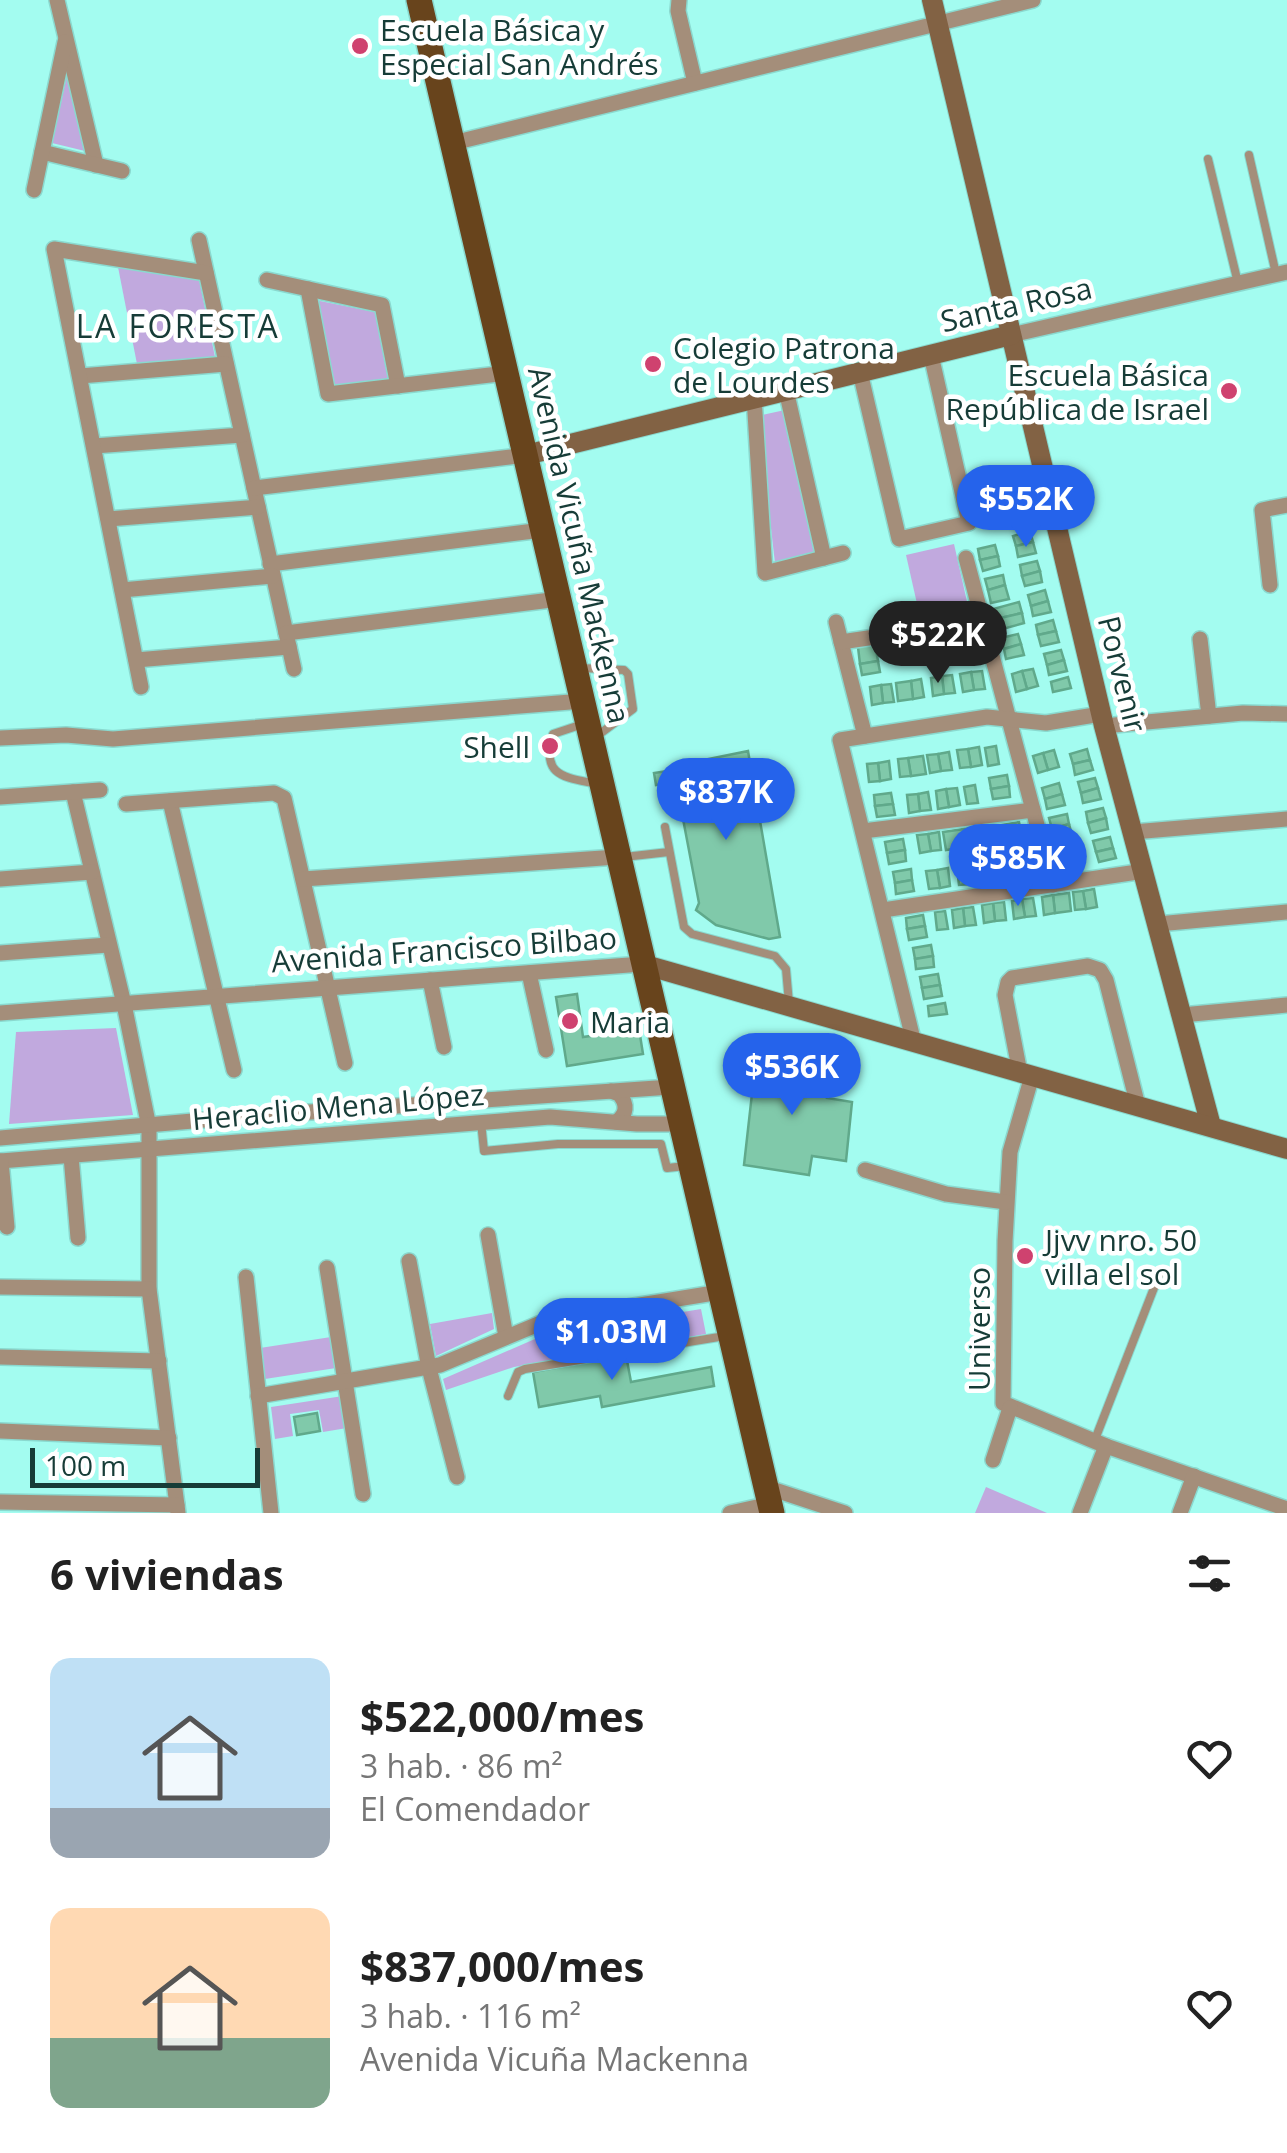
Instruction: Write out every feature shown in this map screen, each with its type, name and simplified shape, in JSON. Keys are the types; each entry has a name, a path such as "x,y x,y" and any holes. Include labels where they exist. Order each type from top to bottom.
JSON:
{"main road":[{"name":"Avenida Vicuña Mackenna","path":"419,0 770,1501"}],"street":[{"path":"57,0 96,165"},
{"path":"679,0 678,11 696,82"},
{"name":"Porvenir","path":"932,0 1102,720 1211,1126"},
{"path":"453,143 1033,0"},
{"path":"34,190 66,38"},
{"path":"42,152 122,171"},
{"path":"199,240 294,668"},
{"path":"142,687 54,248 206,273"},
{"name":"Santa Rosa","path":"526,455 1011,335 1282,273"},
{"path":"267,280 382,305 398,386"},
{"path":"308,289 328,394 506,373"},
{"path":"860,372 899,539 968,523 931,355"},
{"path":"80,376 226,364"},
{"path":"786,390 824,558"},
{"path":"754,398 766,573 843,553"},
{"path":"94,446 242,435"},
{"path":"254,488 526,455"},
{"path":"1270,585 1262,510 1287,505"},
{"path":"108,519 258,507"},
{"path":"122,590 542,530"},
{"path":"966,558 1052,885"},
{"path":"136,660 559,599"},
{"path":"841,642 983,620"},
{"path":"836,622 865,736"},
{"path":"1200,639 1208,716"},
{"path":"914,1043 840,740 978,718 1057,722 1287,714"},
{"path":"0,738 66,734 113,740 587,721"},
{"path":"0,798 100,790"},
{"path":"0,1502 177,1509 149,1289 149,1127 73,792"},
{"path":"126,804 281,795 286,802 345,1063"},
{"path":"170,801 234,1070"},
{"path":"863,831 1033,810"},
{"path":"1133,832 1287,819"},
{"path":"303,879 617,857"},
{"path":"883,910 1144,871"},
{"path":"0,879 92,872"},
{"path":"1158,924 1287,912"},
{"path":"0,953 108,945"},
{"name":"Avenida Francisco Bilbao","path":"0,1014 642,964 1287,1149"},
{"path":"1026,1074 1006,995 1008,982 1069,969 1096,968 1106,980 1138,1106"},
{"path":"529,973 546,1050"},
{"path":"430,980 444,1048"},
{"path":"1182,1014 1287,1005"},
{"name":"Universo","path":"1026,1074 1006,1202 1003,1403 1100,1444 1277,1509"},
{"name":"Heraclio Mena López","path":"0,1138 671,1086"},
{"path":"611,1091 626,1106 616,1122"},
{"path":"359,1108 354,1122 365,1131"},
{"name":"Heraclio Mena López","path":"1,1162 567,1117 680,1124"},
{"path":"71,1156 78,1238"},
{"path":"1,1162 7,1227"},
{"path":"865,1170 946,1194 1006,1202"},
{"path":"488,1235 506,1337"},
{"path":"409,1261 429,1368 458,1478"},
{"path":"327,1268 364,1494"},
{"path":"246,1277 270,1513"},
{"path":"0,1286 149,1289"},
{"path":"258,1396 429,1368 537,1323 720,1292"},
{"path":"0,1357 159,1361"},
{"path":"992,1460 1010,1408"},
{"path":"0,1431 169,1438"},
{"path":"1080,1513 1100,1444"},
{"path":"1180,1513 1194,1476"},
{"path":"730,1513 770,1501 844,1513"}],"lane":[{"path":"1249,155 1282,273"},
{"path":"1208,159 1238,283"},
{"path":"575,668 624,670 631,689 633,708 553,734 553,769 560,776 601,785"},
{"path":"665,826 684,927 692,934 776,956 786,969 789,1006"},
{"path":"617,857 669,852"},
{"path":"481,1122 484,1152 558,1144 661,1144 667,1168 690,1166"},
{"path":"1100,1444 1159,1275"},
{"path":"508,1396 518,1372 525,1370 730,1335"}],"shaded area":[{"path":"67,75 85,151 52,143"},
{"path":"118,267 199,279 215,357 137,364"},
{"path":"315,300 375,312 388,379 333,386"},
{"path":"785,410 814,553 775,563 758,416"},
{"path":"954,544 968,606 920,617 906,555"},
{"path":"116,1028 133,1115 9,1124 16,1032"},
{"path":"701,1309 706,1334 514,1367 446,1390 443,1379 544,1335"},
{"path":"492,1313 494,1329 436,1356 430,1324"},
{"path":"331,1337 336,1368 265,1379 260,1348"},
{"path":"343,1396 347,1428 323,1432 319,1410 290,1414 293,1436 275,1439 271,1407"},
{"path":"986,1487 1047,1513 975,1513"}],"building":[{"path":"1030,531 1033,542 1016,546 1013,536"},
{"path":"1033,542 1036,553 1018,557 1016,546"},
{"path":"995,545 998,556 980,560 978,549"},
{"path":"998,556 1000,566 983,571 980,560"},
{"path":"1037,561 1040,571 1022,576 1020,565"},
{"path":"1040,571 1042,582 1025,586 1022,576"},
{"path":"1003,575 1005,585 988,590 985,579"},
{"path":"1005,585 1009,599 991,603 988,590"},
{"path":"1045,590 1048,601 1031,606 1028,595"},
{"path":"1048,601 1051,612 1033,616 1031,606"},
{"path":"1019,602 1022,613 996,619 993,609"},
{"path":"1022,613 1024,623 999,630 996,619"},
{"path":"1053,620 1056,631 1038,635 1036,625"},
{"path":"974,630 976,647 958,650 956,633"},
{"path":"1056,631 1059,642 1041,646 1038,635"},
{"path":"1018,634 1021,644 1004,649 1001,638"},
{"path":"875,644 878,661 860,664 858,647"},
{"path":"1021,644 1024,655 1006,659 1004,649"},
{"path":"976,647 978,658 960,661 958,650"},
{"path":"1061,650 1064,660 1047,665 1044,654"},
{"path":"1064,660 1067,671 1049,675 1047,665"},
{"path":"878,661 880,672 862,675 860,664"},
{"path":"1033,669 1038,686 1027,689 1022,671"},
{"path":"982,671 985,689 974,690 971,672"},
{"path":"1022,671 1027,689 1016,692 1012,674"},
{"path":"971,672 974,690 963,692 960,674"},
{"path":"952,675 955,693 944,694 942,676"},
{"path":"942,676 944,694 933,696 931,678"},
{"path":"1068,677 1071,688 1053,692 1051,682"},
{"path":"921,679 924,697 913,699 911,681"},
{"path":"911,681 913,699 898,701 896,683"},
{"path":"891,684 894,702 883,703 881,685"},
{"path":"881,685 883,703 872,705 870,687"},
{"path":"996,746 999,764 988,766 985,748"},
{"path":"979,747 982,765 971,767 968,749"},
{"path":"968,749 971,767 960,768 957,750"},
{"path":"1087,749 1090,760 1073,764 1070,754"},
{"path":"1054,750 1059,767 1048,770 1043,753"},
{"path":"748,751 780,937 769,939 716,925 696,910 699,903 676,782 656,785 654,773"},
{"path":"949,752 952,770 941,771 938,754"},
{"path":"1043,753 1048,770 1038,773 1033,756"},
{"path":"938,754 941,771 930,773 927,755"},
{"path":"923,756 926,774 911,776 908,758"},
{"path":"908,758 911,776 900,777 898,759"},
{"path":"1090,760 1093,770 1075,775 1073,764"},
{"path":"889,761 891,779 880,781 878,763"},
{"path":"878,763 880,781 869,782 867,764"},
{"path":"1007,775 1009,786 991,789 989,778"},
{"path":"1095,778 1098,788 1081,793 1078,782"},
{"path":"1059,783 1062,794 1045,799 1042,788"},
{"path":"975,785 978,803 967,804 964,787"},
{"path":"1009,786 1010,797 993,799 991,789"},
{"path":"957,788 960,805 949,807 946,789"},
{"path":"1098,788 1101,799 1083,803 1081,793"},
{"path":"946,789 949,807 938,809 936,791"},
{"path":"928,792 931,810 920,811 918,794"},
{"path":"891,793 893,804 875,806 874,795"},
{"path":"918,794 920,811 909,813 907,795"},
{"path":"1062,794 1065,805 1047,809 1045,799"},
{"path":"893,804 895,815 877,817 875,806"},
{"path":"1103,808 1106,818 1088,823 1086,812"},
{"path":"1067,814 1069,824 1052,829 1049,818"},
{"path":"1106,818 1108,829 1091,833 1088,823"},
{"path":"1019,822 1021,833 1003,836 1002,825"},
{"path":"1069,824 1072,835 1055,839 1052,829"},
{"path":"986,826 989,844 978,845 975,827"},
{"path":"974,827 977,845 966,847 964,829"},
{"path":"964,829 966,847 946,850 943,832"},
{"path":"939,832 941,850 931,851 928,834"},
{"path":"1021,833 1023,844 1005,847 1003,836"},
{"path":"928,834 931,851 920,853 917,835"},
{"path":"1110,837 1113,848 1096,852 1093,841"},
{"path":"903,839 905,850 887,853 885,842"},
{"path":"1074,843 1076,854 1059,858 1056,847"},
{"path":"1113,848 1116,858 1099,862 1096,852"},
{"path":"905,850 906,861 889,864 887,853"},
{"path":"1027,852 1029,863 1011,866 1009,855"},
{"path":"1076,854 1079,864 1062,869 1059,858"},
{"path":"996,862 998,880 988,881 985,863"},
{"path":"1029,863 1030,874 1013,877 1011,866"},
{"path":"983,864 986,882 970,884 968,866"},
{"path":"968,866 970,884 959,885 957,868"},
{"path":"948,868 950,886 940,888 937,870"},
{"path":"911,869 912,880 895,883 893,872"},
{"path":"937,870 940,888 929,889 926,871"},
{"path":"912,880 914,891 896,894 895,883"},
{"path":"1094,889 1097,907 1086,909 1083,891"},
{"path":"1083,891 1086,909 1075,910 1073,892"},
{"path":"1069,893 1071,911 1055,913 1053,895"},
{"path":"1053,895 1055,913 1044,915 1042,897"},
{"path":"1033,898 1036,916 1025,917 1022,899"},
{"path":"1022,899 1025,917 1014,919 1012,901"},
{"path":"1004,902 1006,920 995,921 993,903"},
{"path":"993,903 995,921 984,923 982,905"},
{"path":"973,907 976,925 965,926 963,908"},
{"path":"963,908 965,926 954,928 952,910"},
{"path":"945,911 948,929 937,930 935,912"},
{"path":"923,915 925,926 907,929 906,918"},
{"path":"925,926 927,937 909,940 907,929"},
{"path":"931,945 933,956 915,959 913,948"},
{"path":"933,956 934,967 916,969 915,959"},
{"path":"938,974 940,985 922,988 920,977"},
{"path":"940,985 942,996 924,999 922,988"},
{"path":"577,994 583,1037 639,1029 643,1054 567,1066 556,997"},
{"path":"945,1003 947,1014 929,1016 928,1006"},
{"path":"733,1054 829,1079 827,1098 852,1102 846,1161 812,1156 809,1175 744,1165 754,1076 728,1068"},
{"path":"626,1355 631,1382 711,1367 714,1386 602,1407 600,1396 539,1407 533,1372"},
{"path":"317,1413 320,1431 297,1435 294,1417"}],"place":[{"name":"Escuela Básica y Especial San Andrés","path":"360,46"},
{"name":"Colegio Patrona de Lourdes","path":"653,364"},
{"name":"Escuela Básica República de Israel","path":"1229,391"},
{"name":"Shell","path":"550,746"},
{"name":"Maria","path":"570,1021"},
{"name":"Jjvv nro. 50 villa el sol","path":"1025,1256"}],"district":[{"name":"LA FORESTA","path":"178,325"}]}
